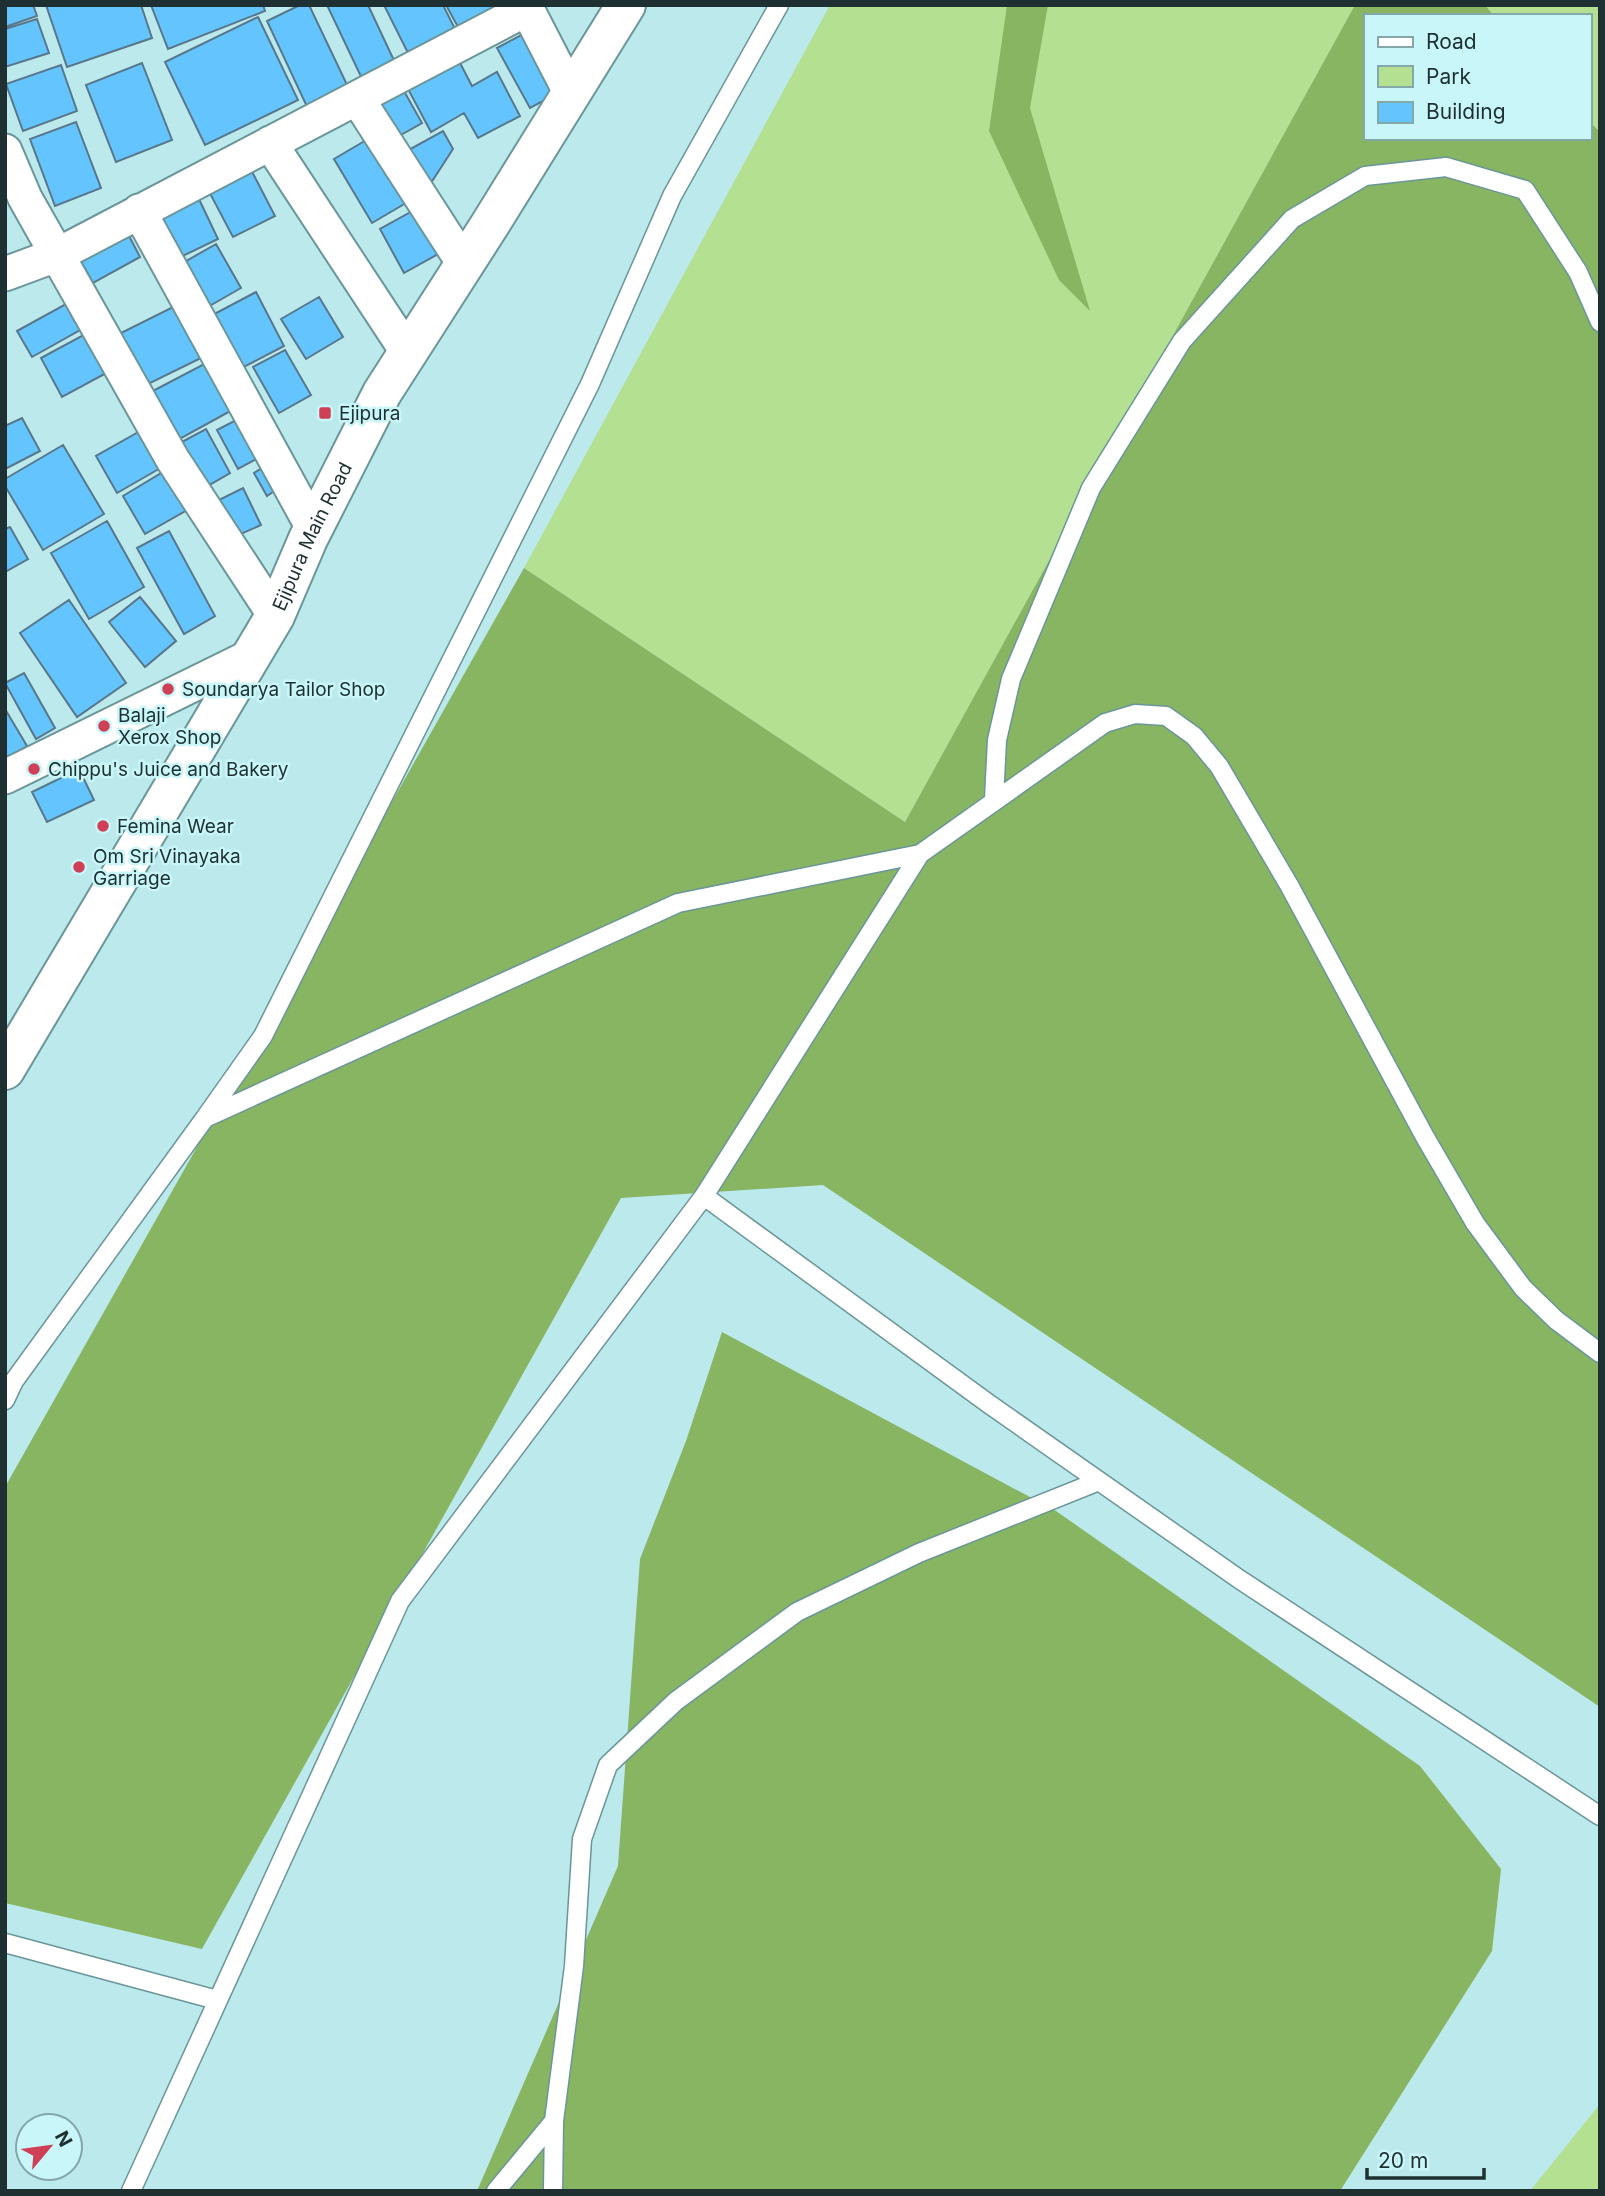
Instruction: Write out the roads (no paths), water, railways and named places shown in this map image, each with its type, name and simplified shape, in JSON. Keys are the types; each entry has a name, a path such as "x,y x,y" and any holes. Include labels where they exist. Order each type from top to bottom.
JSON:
{"street":[{"name":"Ejipura Main Road","path":"5,1070 275,616 313,528 358,437 626,5"},
{"path":"5,274 59,254 526,7 570,92"},
{"path":"357,98 464,264"},
{"path":"270,143 408,353"},
{"path":"5,151 25,198 173,460 275,616"},
{"path":"139,211 313,528"},
{"path":"5,777 253,655"}],"lane":[{"path":"5,1400 15,1381 263,1036 590,384 671,196 779,5"},
{"path":"994,799 997,740 1011,679 1091,488 1182,341 1292,219 1365,176 1446,167 1525,190 1578,272 1600,322"},
{"path":"131,2191 400,1601 704,1196 920,854 994,799 1105,723 1135,714 1166,716 1194,736 1219,766 1276,862 1425,1137 1475,1223 1523,1288 1556,1320 1600,1353"},
{"path":"205,1118 678,903 920,854"},
{"path":"704,1196 1239,1579 1600,1816"},
{"path":"553,2191 554,2121 574,1966 582,1839 608,1765 676,1701 797,1612 919,1553 1099,1481"},
{"path":"5,1943 217,2000"},
{"path":"496,2191 554,2121"}],"place":[{"name":"Ejipura","path":"325,413"},
{"name":"Soundarya Tailor Shop","path":"168,689"},
{"name":"Balaji Xerox Shop","path":"104,726"},
{"name":"Chippu's Juice and Bakery","path":"34,769"},
{"name":"Femina Wear","path":"103,826"},
{"name":"Om Sri Vinayaka Garriage","path":"79,867"}]}
